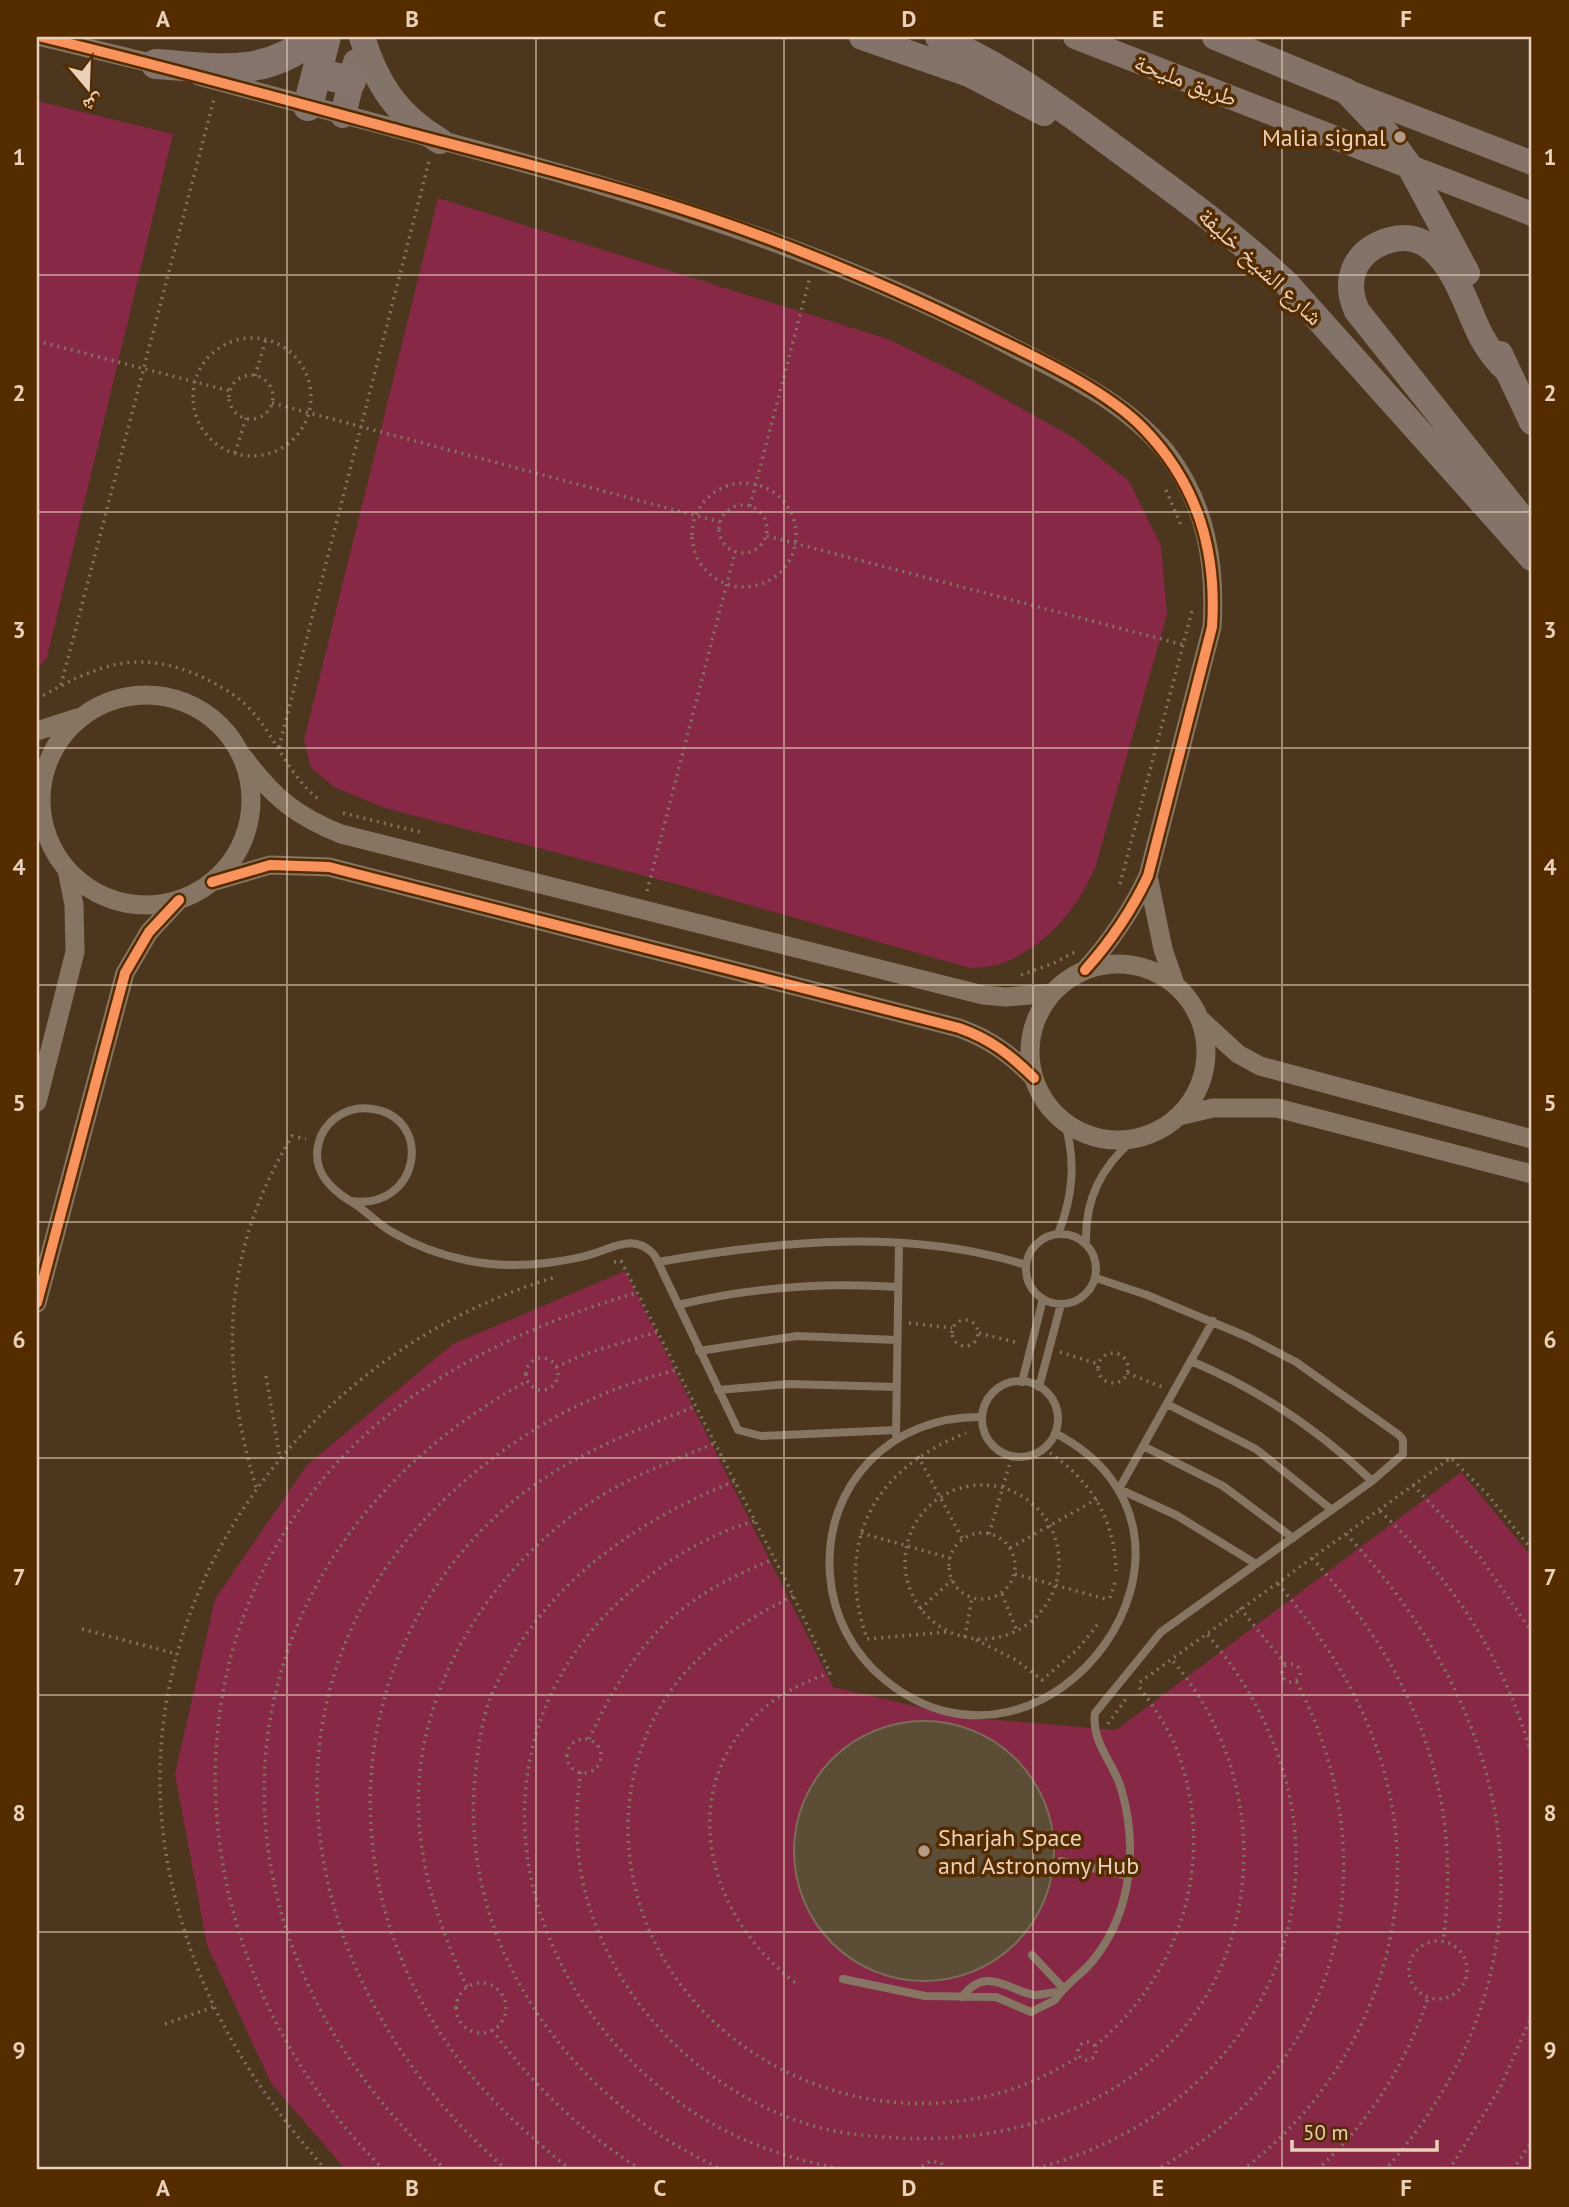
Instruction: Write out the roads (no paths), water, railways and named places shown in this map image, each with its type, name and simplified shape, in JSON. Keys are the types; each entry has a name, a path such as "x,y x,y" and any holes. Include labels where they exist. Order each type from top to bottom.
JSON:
{"highway":[{"path":"156,64 254,68 276,62 315,37"},
{"path":"308,106 326,37"},
{"path":"343,115 362,37"},
{"path":"362,37 381,88 435,150"},
{"path":"862,37 969,74 1075,130 1105,140"},
{"name":"شارع الشيخ خليفة","path":"938,37 1025,81 1198,206 1287,284 1532,558"},
{"path":"1215,37 1346,91 1386,133 1410,167 1462,260 1507,370 1532,422"},
{"path":"317,73 351,81"},
{"path":"1507,370 1482,339 1449,269 1440,256 1427,245 1412,239 1396,238 1380,243 1356,264 1351,280 1351,296 1357,311 1532,531"}],"main road":[{"name":"طريق مليحة","path":"1075,37 1532,214"},
{"path":"1346,91 1532,163"}],"street":[{"path":"42,37 156,64 343,115 435,150 653,200 802,252 996,338 1113,403 1141,426 1166,453 1186,483 1201,516 1211,552 1214,589 1212,627 1148,876 1131,910 1110,942 1085,970 1053,993 1040,1012 1032,1033 1030,1055 1034,1078 1045,1101 1065,1123 1083,1133 1108,1139 1134,1139 1158,1130 1179,1116 1195,1096 1205,1071 1207,1045 1201,1020 1191,1000 1175,984 1148,968 1117,964 1085,970"},
{"path":"37,731 81,716 105,702 132,695 173,698 187,702 210,715 230,735 263,784 285,806 312,822 341,834 983,995 1053,993"},
{"path":"81,716 59,740 45,770 40,802 41,829 67,870 91,890 119,902 149,905 179,900 212,883 270,865 330,867 959,1028 985,1038 1011,1054 1034,1078"},
{"path":"212,883 231,863 248,826 251,785 244,758"},
{"path":"37,1102 75,952 74,905 67,870"},
{"path":"1148,876 1163,949 1175,984"},
{"path":"37,1303 125,973 149,932 179,900"},
{"path":"1201,1020 1238,1054 1260,1066 1532,1139"},
{"path":"1179,1116 1213,1108 1277,1108 1532,1174"}],"lane":[{"path":"351,1201 363,1203 387,1197 405,1180 412,1156 407,1132 389,1115 365,1108 341,1114 324,1131 319,1142 317,1155 323,1178 330,1189 413,1244 459,1259 496,1264 542,1264 594,1254 626,1242 648,1248 658,1262 733,1426 749,1435 896,1434 937,1421 982,1417"},
{"path":"1058,1234 1068,1208 1073,1173 1065,1123"},
{"path":"1086,1242 1068,1234 1058,1234 1049,1236 1033,1248 1026,1265 1028,1281 1043,1299 1061,1304 1070,1303 1087,1294 1096,1278 1096,1259 1086,1242 1087,1211 1099,1178 1115,1157 1134,1139"},
{"path":"658,1262 803,1244 899,1244 964,1250 1026,1265"},
{"path":"899,1244 896,1434 870,1460 843,1502 830,1555 832,1593 844,1629 865,1661 901,1691 945,1710 983,1714 1021,1708 1072,1682 1099,1655 1127,1605 1133,1586 1134,1537 1119,1489 1092,1456 1055,1433"},
{"path":"843,1979 897,1992 996,1997 1031,2012 1055,2000 1061,1990 1104,1946 1120,1913 1128,1876 1129,1831 1121,1790 1094,1730 1095,1713 1152,1640 1400,1460 1404,1447 1399,1435 1296,1362 1213,1321 1096,1278"},
{"path":"678,1305 714,1296 787,1286 898,1287"},
{"path":"1022,1382 1043,1299"},
{"path":"1039,1387 1061,1304"},
{"path":"1119,1489 1213,1321"},
{"path":"699,1351 797,1336 897,1340"},
{"path":"1191,1361 1275,1403 1326,1439 1372,1481"},
{"path":"1022,1382 1039,1387 1056,1407 1055,1433 1044,1449 1027,1457 1012,1456 991,1444 983,1427 982,1417 988,1399 1003,1386 1022,1382"},
{"path":"718,1390 825,1383 897,1387"},
{"path":"1167,1404 1256,1448 1332,1510"},
{"path":"1143,1446 1223,1486 1293,1538"},
{"path":"1119,1489 1176,1515 1256,1564"},
{"path":"1061,1861 1128,1876"},
{"path":"1032,1955 1061,1990"},
{"path":"962,1997 972,1987 996,1982 1036,1995 1061,1990"}],"place":[{"name":"Malia signal","path":"1400,137"},
{"name":"Sharjah Space and Astronomy Hub","path":"924,1851"}]}
